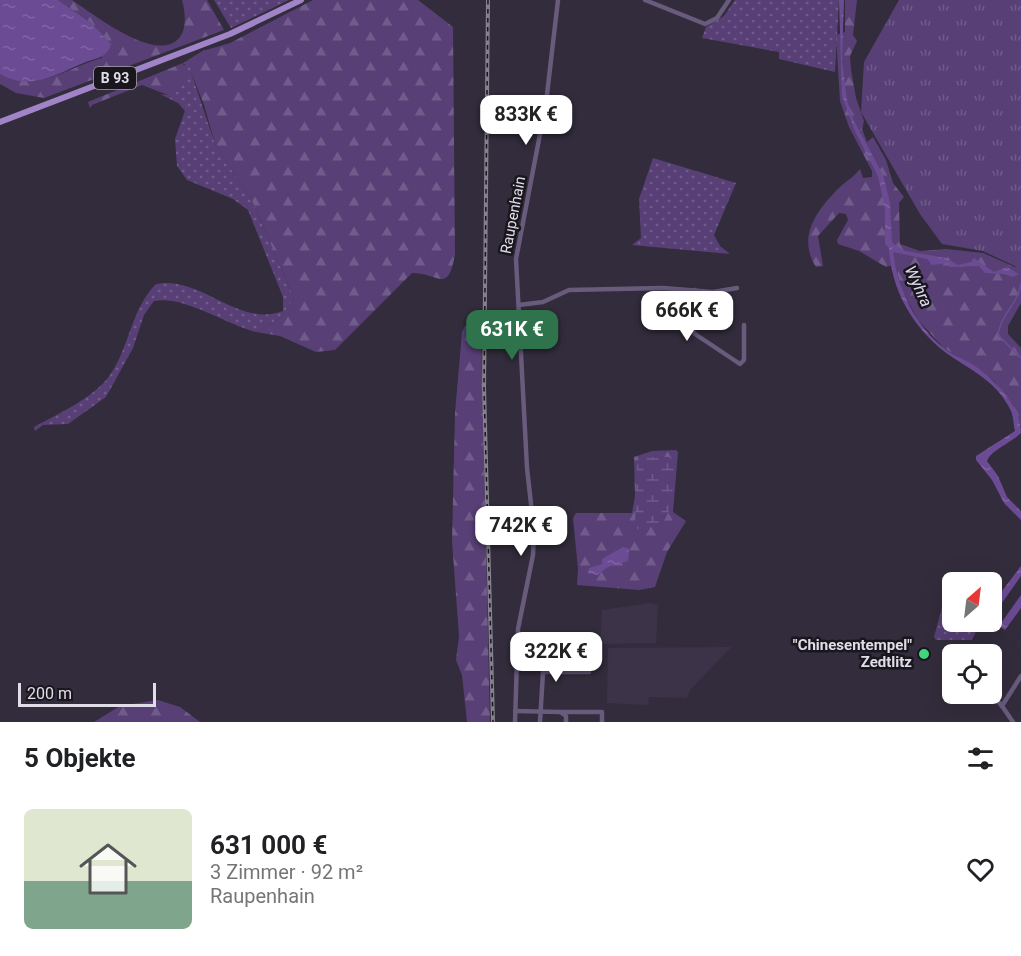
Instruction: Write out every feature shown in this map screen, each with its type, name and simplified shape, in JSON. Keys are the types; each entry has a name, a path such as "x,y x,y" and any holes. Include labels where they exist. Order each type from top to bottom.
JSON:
{"main road":[{"name":"B 93","path":"0,122 230,34 301,0"}],"street":[{"name":"Raupenhain","path":"515,722 518,629 534,541 516,259 546,103 558,0"},
{"path":"645,0 705,24 717,18 729,0"},
{"path":"519,305 543,302 568,290 713,292 737,288"},
{"path":"695,290 690,326 695,334 740,364 744,360 744,325"},
{"path":"540,722 543,672 589,672"},
{"path":"1013,722 1002,706 1021,676"},
{"path":"515,711 602,712 602,722"},
{"path":"560,712 566,716 566,722"}],"shaded area":[{"path":"650,603 658,605 656,643 600,644 602,610"},
{"path":"731,647 690,690 687,698 649,697 648,705 607,703 608,648"}],"green space":[{"path":"58,0 72,0 125,34 157,45 170,44 180,37 185,19 182,0 207,0 224,30 44,98 16,93 0,84 0,74 27,81 40,80 102,58 91,23"},
{"path":"214,0 289,0 231,28"},
{"path":"313,0 418,0 453,27 455,254 452,267 445,278 412,273 335,350 316,352 280,336 256,332 281,318 294,298 253,203 215,144 204,105 191,72 194,61 206,50 230,43"},
{"path":"735,0 839,0 835,72 779,59 779,52 702,38 706,27 724,16"},
{"path":"845,0 857,0 853,35 857,41 850,56 856,98 864,121 862,129 867,142 873,137 886,160 893,183 904,197 899,203 900,244 920,251 946,249 983,253 1015,267 1020,264 1021,241 1021,303 1008,326 1008,334 1021,348 1021,427 1016,412 994,381 944,348 918,320 902,291 895,265 886,267 859,251 838,244 837,240 848,220 846,214 839,213 818,236 823,266 816,267 811,256 808,245 809,235 823,206 860,169 863,178 872,177 872,171 849,127 840,101 836,35 845,32"},
{"path":"899,0 1021,0 1021,269 983,251 942,244 920,214 861,112 864,62"},
{"path":"206,50 191,72 215,144 253,203 294,298 281,318 256,332 178,302 154,301 144,315 133,348 106,397 68,424 43,425 35,431 34,427 95,391 110,375 117,364 141,305 156,284 173,283 188,287 250,313 266,314 283,311 283,297 248,210 233,199 187,180 177,166 175,139 185,111 178,103 160,94 168,95 185,64 183,63"},
{"path":"183,63 187,75 168,95 142,85 92,105 90,108 88,102"},
{"path":"653,158 736,183 714,235 720,246 730,254 632,245 641,238 639,199"},
{"path":"475,323 481,331 490,722 467,722 462,675 456,660 459,636 452,541 455,413 462,332 465,326"},
{"path":"676,450 678,452 673,512 686,521 667,552 655,587 639,590 577,585 578,569 573,518 576,513 632,513 635,496 634,457 652,451"},
{"path":"644,457 669,457 674,461 670,508 662,524 655,530 650,525 638,530 635,524 637,466 638,460"},
{"path":"942,607 942,632 976,632 972,640 936,640 934,637"},
{"path":"158,700 180,707 200,722 94,722 120,706"}],"water":[{"path":"0,0 58,0 91,23 111,44 109,49 101,57 44,79 23,81 0,74"},
{"path":"839,0 844,0 842,61 847,101 853,119 883,175 890,203 892,243 905,251 946,258 958,265 971,262 974,258 994,272 1007,267 1019,274 1013,277 985,273 979,266 949,267 949,263 932,265 927,259 893,252 903,292 924,328 947,350 989,377 1005,394 1016,413 1021,433 992,454 987,461 998,476 1007,497 1021,511 1021,520 1004,503 992,480 976,460 976,456 1015,431 1010,409 992,385 927,336 900,295 889,248 885,244 885,209 878,176 855,131 842,96"},
{"path":"623,547 629,549 628,561 608,567 597,575 588,573 589,568 602,564 602,559"},
{"path":"1021,566 1021,576 1002,603 1002,591"},
{"path":"1021,595 1021,608 1005,630 1002,628 1002,622"}],"waterway":[{"path":"1021,283 1017,297 1002,321 998,335 1021,358"}],"railway":[{"path":"488,0 484,387 493,722"}],"place":[{"name":"\"Chinesentempel\" Zedtlitz","path":"924,654"}],"water label":[{"name":"Wyhra","path":"919,286"}]}
